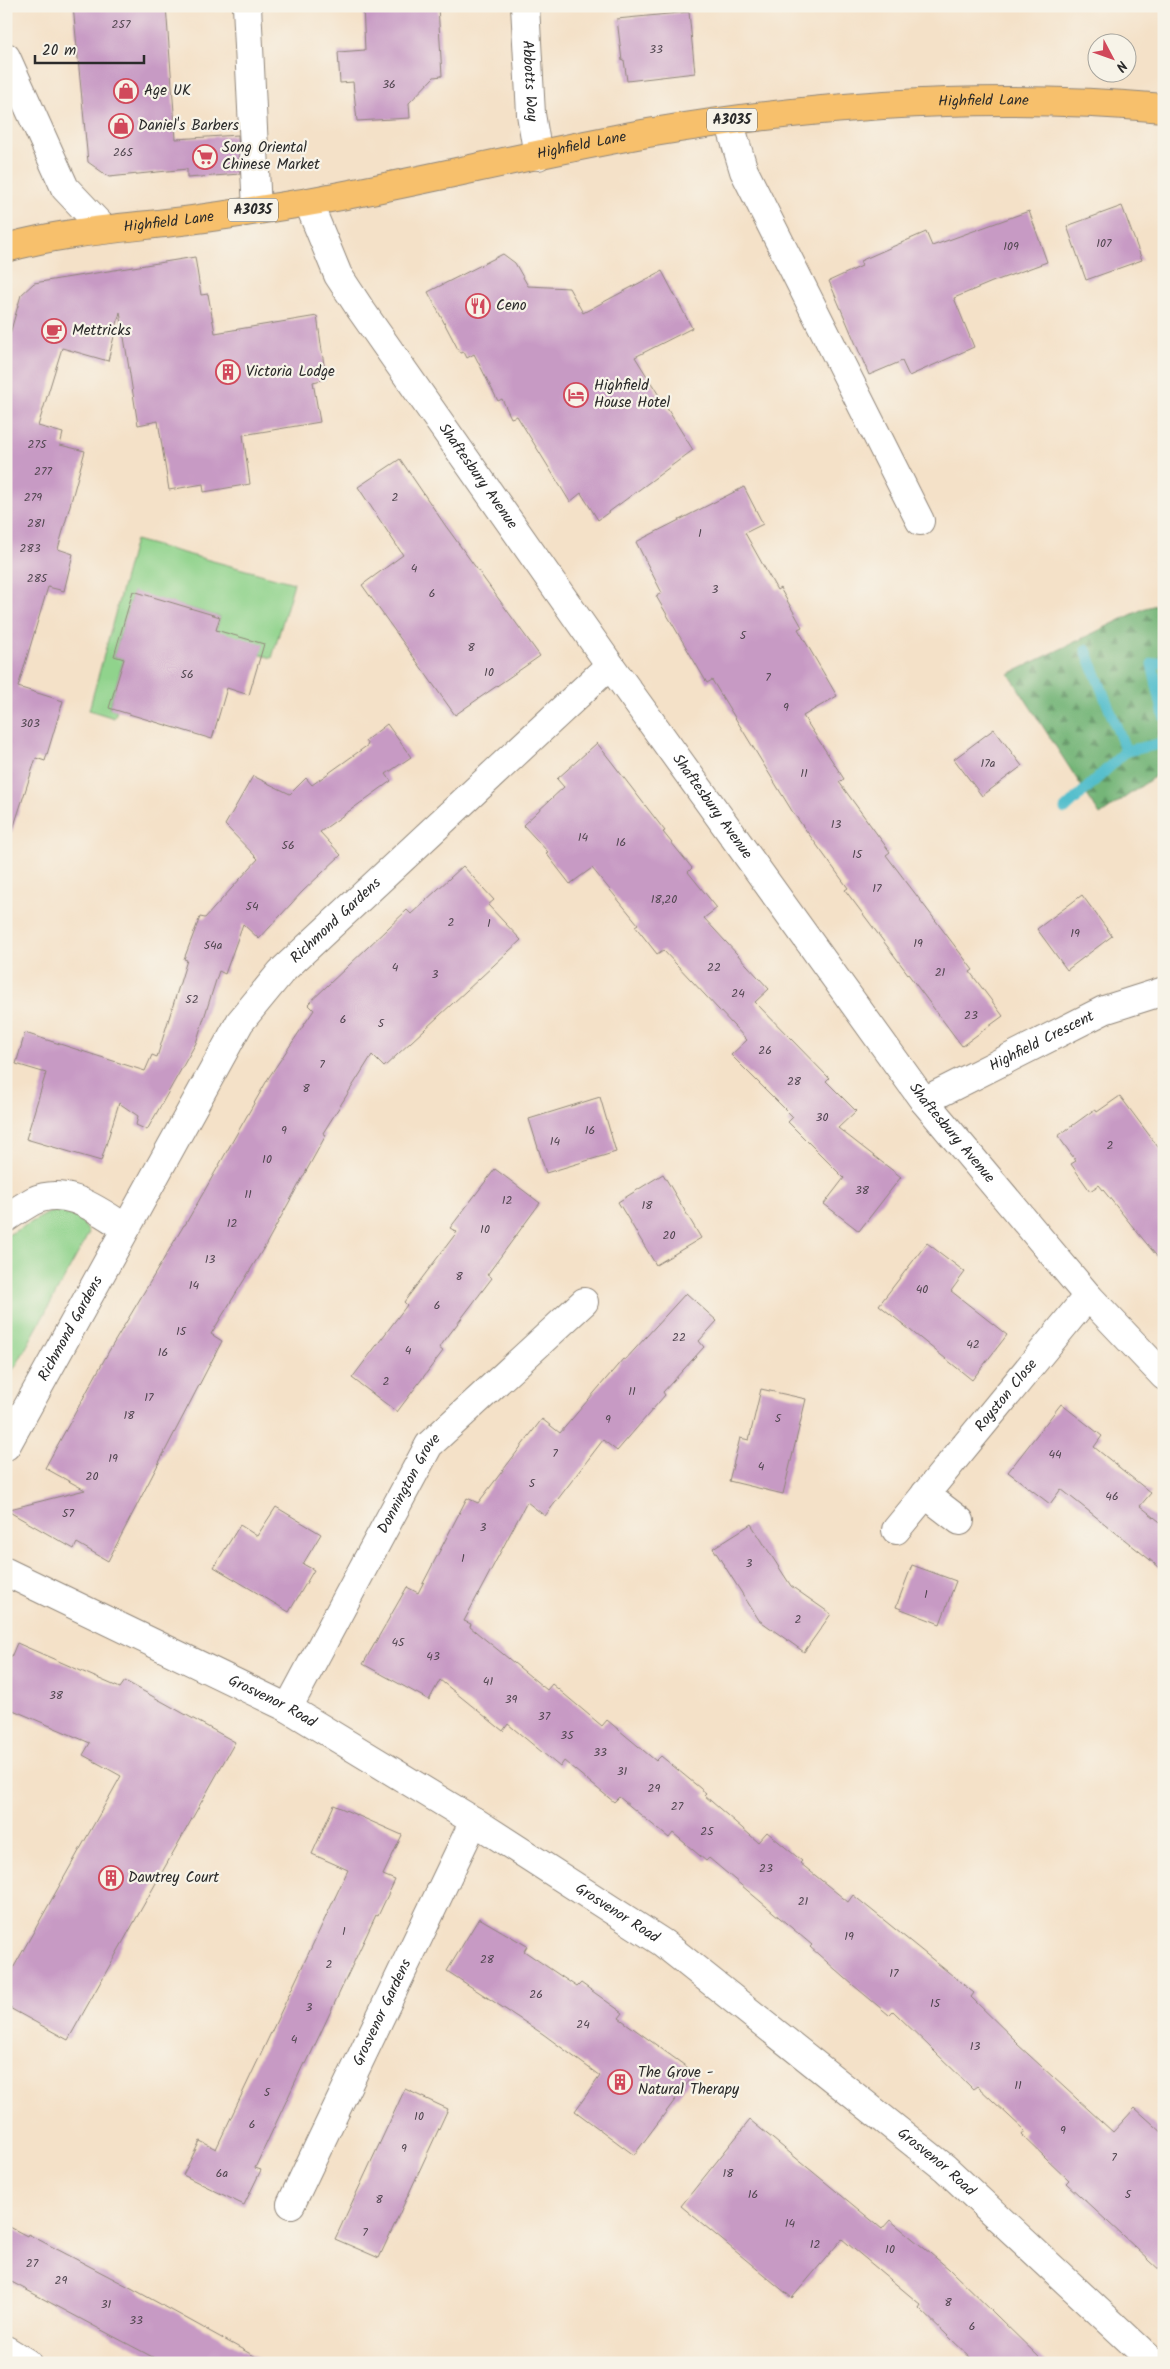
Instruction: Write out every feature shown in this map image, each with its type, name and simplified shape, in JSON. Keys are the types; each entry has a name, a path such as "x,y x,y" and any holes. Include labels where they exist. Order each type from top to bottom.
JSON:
{"main road":[{"name":"Highfield Lane","path":"6,248 45,237 198,219 308,202 647,134 775,114 973,101 1091,103 1164,108"}],"street":[{"path":"247,6 257,210"},
{"name":"Abbotts Way","path":"525,6 531,114 538,156"},
{"path":"6,57 65,188 104,229"},
{"path":"729,121 744,171 920,521"},
{"name":"Shaftesbury Avenue","path":"308,202 338,275 352,296 610,665 924,1101 1088,1296 1164,1376"},
{"name":"Richmond Gardens","path":"9,1431 126,1228 240,1022 281,972 610,665"},
{"name":"Highfield Crescent","path":"924,1101 1104,1010 1164,991"},
{"path":"6,1218 34,1201 56,1196 77,1199 126,1228"},
{"name":"Royston Close","path":"896,1530 1088,1296"},
{"name":"Donnington Grove","path":"288,1708 430,1445 584,1302"},
{"path":"925,1494 960,1521"},
{"name":"Grosvenor Road","path":"6,1572 288,1708 474,1821 663,1943 945,2168 1154,2363"},
{"name":"Grosvenor Gardens","path":"291,2204 474,1821"},
{"path":"6,2350 27,2363"}],"green space":[{"path":"135,540 294,583 272,658 261,655 216,630 220,617 133,592 114,656 124,659 109,708 117,711 114,718 89,710"},
{"path":"1164,603 1164,770 1100,815 1009,674 1145,608"},
{"path":"56,1209 76,1216 89,1233 16,1366 6,1375 6,1236"}],"building":[{"path":"73,6 166,6 176,139 238,135 240,174 187,178 187,169 109,177 88,162"},
{"path":"363,6 438,6 442,76 434,77 409,103 410,118 357,121 353,82 340,83 338,52 365,50"},
{"path":"689,12 695,73 627,81 624,60 622,61 617,19"},
{"path":"1122,206 1142,260 1086,280 1067,226"},
{"path":"1029,211 1047,262 954,298 974,347 909,376 902,361 869,375 829,281 862,266 860,261 926,232 932,246"},
{"name":"Highfield House Hotel","path":"503,254 515,263 528,286 569,288 583,313 662,271 692,328 635,357 693,450 598,520 581,493 570,502 517,416 511,418 502,399 498,401 474,354 467,358 464,352 460,353 428,292"},
{"path":"195,257 201,295 208,294 215,333 317,316 326,379 313,382 320,422 243,435 250,484 204,492 203,484 169,490 158,421 138,425 120,312 108,361 62,348 38,426 63,433 60,445 85,451 58,549 73,554 64,591 48,587 18,687 63,701 45,761 36,758 12,832 6,831 6,348 21,295 34,283"},
{"path":"400,459 445,525 540,656 455,715 362,585 403,555 358,487"},
{"path":"744,487 763,524 745,533 777,590 780,588 802,627 798,629 837,696 803,716 844,779 839,782 890,852 886,855 973,970 970,972 1003,1016 962,1046 845,890 848,888 792,811 712,680 707,683 656,596 662,593 636,542"},
{"path":"133,591 220,617 216,630 264,644 249,695 227,688 212,739 109,708 124,659 114,656"},
{"path":"387,724 411,757 386,774 391,781 320,832 341,855 302,892 259,939 243,924 225,974 219,971 196,1043 147,1130 136,1125 138,1116 119,1103 101,1161 26,1139 46,1073 16,1064 25,1033 145,1071 152,1055 157,1057 187,960 184,959 200,917 205,918 258,859 225,825 253,776 290,794 306,778 312,785 368,745 365,741"},
{"path":"994,729 1022,766 982,796 954,759"},
{"path":"597,743 692,868 688,872 717,908 704,918 769,989 755,1002 829,1078 826,1081 856,1111 838,1128 901,1177 859,1231 824,1204 844,1178 788,1122 793,1117 731,1055 747,1040 663,950 657,954 635,926 638,924 592,868 570,884 546,853 548,852 523,825 564,787 557,779"},
{"path":"463,866 494,900 488,905 521,940 384,1067 372,1055 323,1133 326,1135 265,1246 211,1334 222,1341 108,1561 77,1543 74,1549 6,1510 85,1490 45,1468 109,1351 185,1225 269,1077 314,1010 308,1004 407,910 411,914"},
{"path":"1082,895 1112,936 1067,970 1037,929"},
{"path":"1120,1096 1164,1155 1164,1265 1099,1185 1090,1191 1071,1164 1076,1161 1058,1136 1095,1109 1097,1112"},
{"path":"600,1097 616,1152 546,1173 529,1119"},
{"path":"495,1169 540,1203 487,1275 492,1278 439,1348 443,1351 397,1412 352,1378 407,1305 404,1302 457,1232 450,1228"},
{"path":"663,1174 701,1238 656,1265 618,1202"},
{"path":"927,1243 965,1272 951,1291 1007,1335 972,1380 879,1305"},
{"path":"686,1293 717,1321 699,1341 704,1347 663,1392 665,1395 617,1451 603,1440 545,1516 527,1502 464,1621 471,1624 470,1627 547,1690 552,1684 602,1726 607,1720 656,1761 661,1756 706,1793 704,1795 758,1842 767,1832 802,1861 800,1863 848,1902 853,1895 974,1993 971,1997 1017,2044 1113,2132 1135,2108 1164,2134 1164,2274 1066,2183 1069,2180 1022,2135 1025,2131 977,2086 973,2089 893,2011 889,2015 810,1947 812,1945 709,1858 706,1861 673,1833 669,1838 619,1797 614,1802 564,1761 560,1767 508,1724 503,1731 440,1680 429,1700 363,1664 407,1587 418,1593 467,1498 478,1503 542,1419 560,1433 623,1359 625,1360"},
{"path":"761,1389 806,1399 783,1494 729,1481 740,1438 749,1440"},
{"path":"1061,1404 1102,1436 1094,1447 1151,1493 1140,1506 1164,1525 1164,1571 1061,1489 1050,1504 1008,1472"},
{"path":"276,1507 321,1534 303,1564 314,1570 289,1612 214,1567 240,1525 257,1536"},
{"path":"751,1524 791,1586 831,1614 804,1652 759,1620 713,1548"},
{"path":"912,1565 956,1581 940,1624 896,1607"},
{"name":"Dawtrey Court","path":"17,1643 120,1688 125,1681 235,1742 68,2040 6,2006 6,1981 121,1776 83,1755 90,1743 6,1707 6,1669"},
{"path":"334,1805 402,1835 383,1875 395,1880 378,1916 376,1915 306,2064 304,2063 255,2168 261,2170 244,2205 183,2175 200,2141 216,2149 348,1870 312,1854"},
{"path":"479,1918 527,1946 524,1951 577,1987 581,1983 623,2013 619,2018 695,2073 634,2155 575,2111 600,2076 543,2034 447,1971"},
{"path":"405,2089 448,2109 379,2258 335,2239"},
{"path":"750,2120 882,2229 890,2220 948,2268 1045,2363 976,2363 919,2308 921,2305 842,2239 792,2298 681,2206"},
{"path":"6,2225 27,2236 28,2234 133,2289 267,2363 164,2363 109,2334 6,2279"}],"waterway":[{"path":"1086,650 1126,751"},
{"path":"1164,662 1152,664 1164,716"},
{"path":"1065,809 1126,751 1164,743"}],"place":[{"name":"Age UK","path":"126,91"},
{"name":"Daniel's Barbers","path":"121,126"},
{"name":"Song Oriental Chinese Market","path":"205,157"},
{"name":"Ceno","path":"478,306"},
{"name":"Mettricks","path":"54,331"},
{"name":"Victoria Lodge","path":"228,372"},
{"name":"Highfield House Hotel","path":"576,395"},
{"name":"Dawtrey Court","path":"111,1878"},
{"name":"The Grove - Natural Therapy","path":"620,2082"}]}
